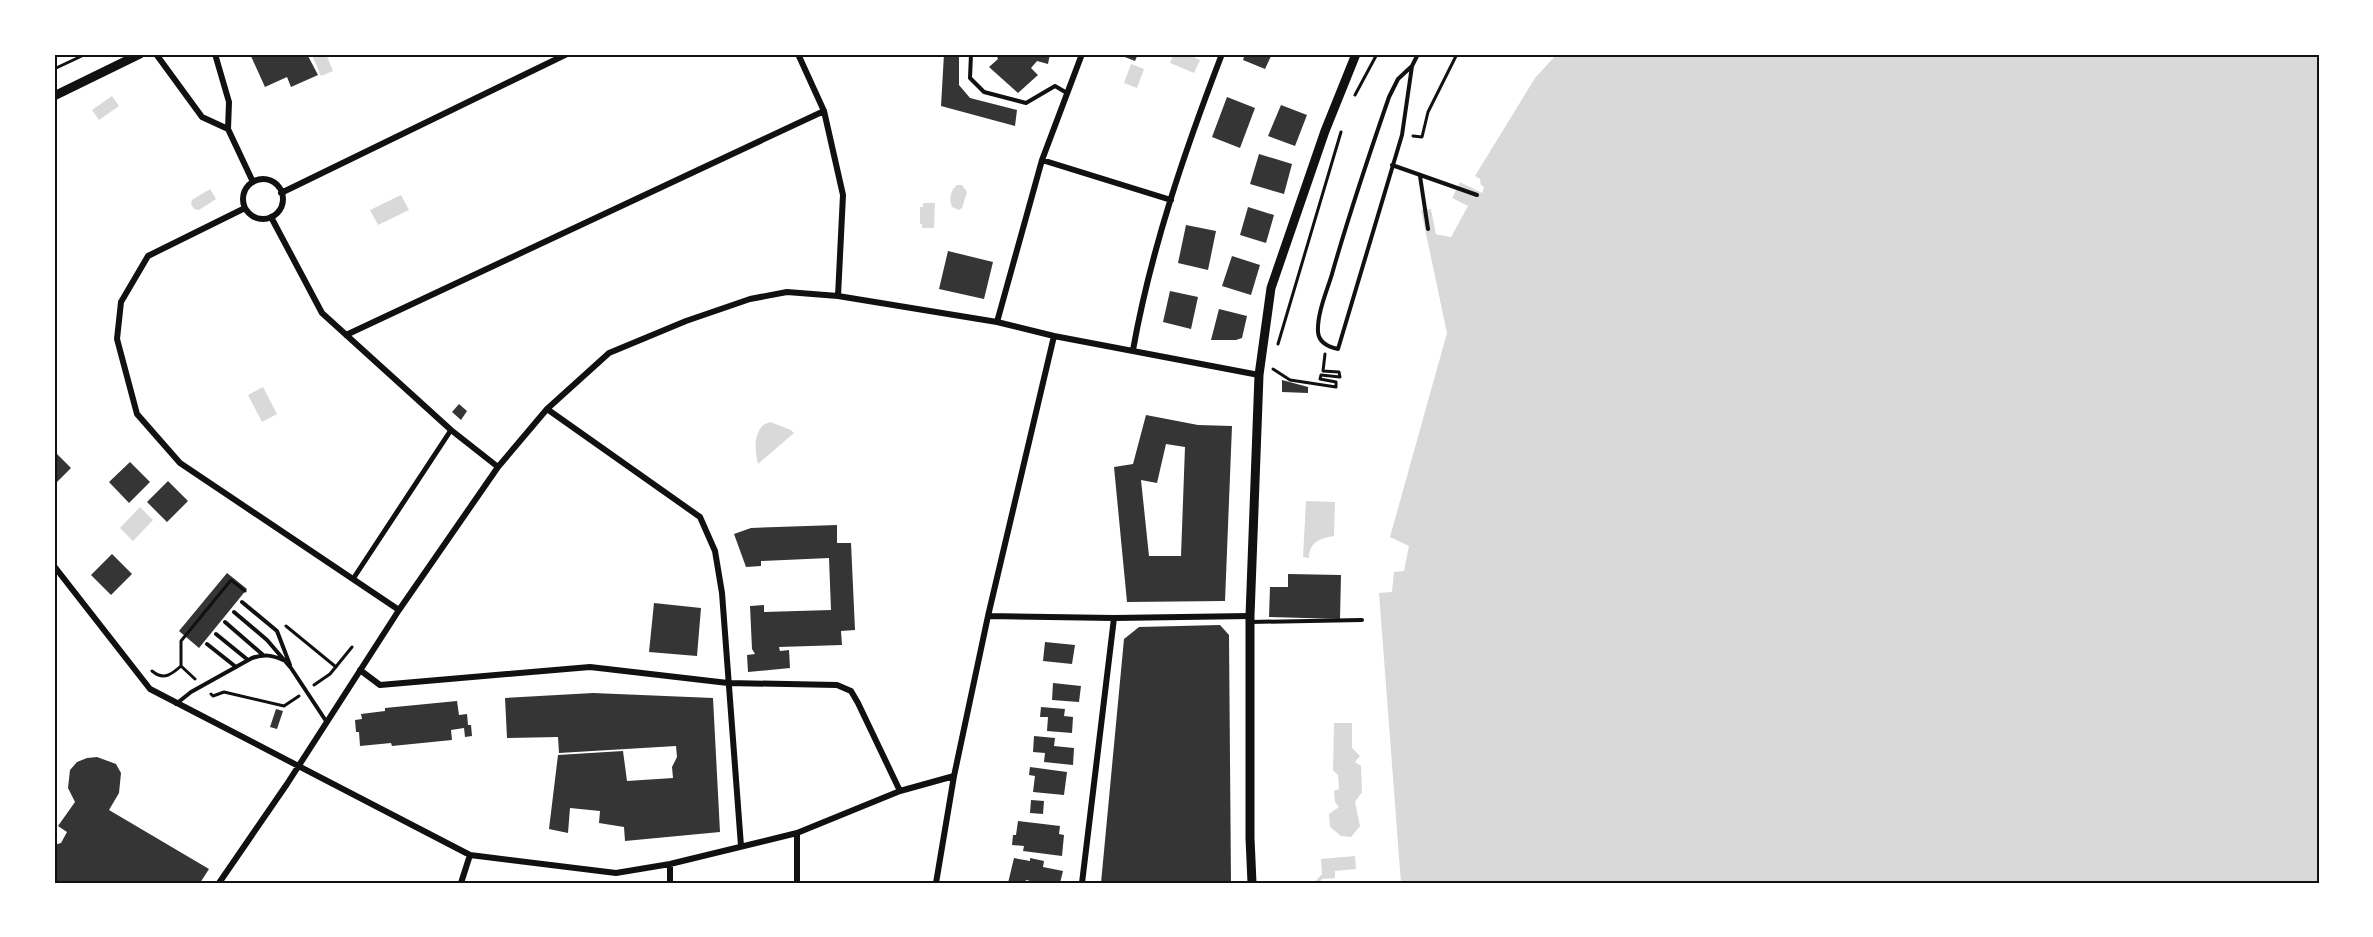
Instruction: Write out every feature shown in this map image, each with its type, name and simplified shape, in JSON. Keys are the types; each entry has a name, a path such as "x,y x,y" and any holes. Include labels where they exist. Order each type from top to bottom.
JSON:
{"street":[{"path":"54,96 140,54"},
{"path":"156,54 202,117 228,129"},
{"path":"215,54 229,102 228,129 253,182"},
{"path":"281,193 567,54"},
{"path":"798,54 824,111 843,195 838,297"},
{"path":"998,322 1042,160 1082,54"},
{"path":"1133,350 1171,200 1222,54"},
{"path":"1252,883 1250,619 1259,375 1271,288 1324,131 1356,54"},
{"path":"346,335 824,111"},
{"path":"1042,160 1171,200"},
{"path":"260,180 273,183 281,193 281,207 271,217 258,219 245,208 243,194 253,182 260,180"},
{"path":"245,208 148,256 121,302 117,339 137,414 180,463 399,610"},
{"path":"271,217 322,313 451,430 498,467"},
{"path":"219,883 299,765 399,610 498,467 547,409 609,353 686,321 750,299 787,292 838,297 998,322 1054,336 1259,375"},
{"path":"936,883 954,776 988,616 1054,336"},
{"path":"547,409 700,517 715,552 722,592 741,846"},
{"path":"353,579 451,430"},
{"path":"54,566 150,689 175,704 299,765 470,855 616,873 670,864 797,833 900,791 954,776"},
{"path":"988,616 1250,619"},
{"path":"1082,883 1114,618"},
{"path":"360,670 380,685 591,667 728,683 837,685 851,691 900,791"},
{"path":"797,833 797,883"},
{"path":"461,883 470,855"},
{"path":"670,864 670,883"}],"lane":[{"path":"971,54 970,78 984,92 1026,103 1055,86 1067,93"},
{"path":"1412,66 1398,79 1389,96 1321,310 1318,333 1321,341 1329,347 1338,349 1402,135 1412,66 1418,54"},
{"path":"1392,165 1477,195"},
{"path":"1420,176 1428,229"},
{"path":"242,602 277,631 291,668"},
{"path":"234,612 267,640 291,668 326,721"},
{"path":"1250,619 1362,620"},
{"path":"225,622 263,655"},
{"path":"216,634 248,660"},
{"path":"207,644 236,667"},
{"path":"175,704 191,692 248,660 263,655 284,660"}],"path":[{"path":"54,69 86,54"},
{"path":"1351,103 1377,54"},
{"path":"1402,135 1422,137 1428,112 1457,54"},
{"path":"1276,350 1343,124"},
{"path":"1261,361 1290,380 1336,387 1336,382 1320,379 1321,375 1340,377 1339,372 1323,371 1326,353 1338,349"},
{"path":"1271,368 1273,361"},
{"path":"130,663 140,657 154,673 165,676 172,674 181,666"}],"shaded area":[{"path":"326,54 333,71 321,76 312,55"},
{"path":"1174,54 1187,54 1200,60 1194,73 1170,63"},
{"path":"1557,54 2319,54 2319,883 1401,883 1379,593 1392,592 1394,572 1404,571 1409,546 1390,537 1447,333 1421,210 1431,209 1436,234 1451,237 1467,206 1452,198 1460,182 1482,192 1480,179 1475,176 1535,78"},
{"path":"1131,64 1144,69 1137,88 1124,83"},
{"path":"112,96 119,106 99,120 92,110"},
{"path":"957,185 962,185 967,192 962,208 959,210 952,207 951,201 952,192"},
{"path":"210,189 216,199 199,210 194,209 191,204 192,200"},
{"path":"401,195 409,210 378,225 370,210"},
{"path":"923,203 935,203 934,228 922,228 920,224 920,207 923,207"},
{"path":"263,387 277,414 262,422 248,395"},
{"path":"770,422 794,433 758,464 756,439 763,425"},
{"path":"1306,501 1335,502 1334,536 1313,545 1309,558 1303,557"},
{"path":"140,507 153,520 133,541 120,528"},
{"path":"1334,723 1352,723 1352,748 1360,756 1355,762 1361,766 1362,792 1355,802 1360,826 1351,837 1341,836 1330,827 1329,814 1339,807 1335,802 1334,791 1339,789 1338,775 1333,770"},
{"path":"1355,856 1356,869 1335,871 1335,878 1322,879 1319,883 1314,883 1322,874 1321,859"}],"pier":[{"path":"1472,175 1480,179 1480,184 1484,187 1482,193 1460,182 1452,198 1468,206 1451,237 1436,234 1431,209 1434,208 1438,231 1450,234 1463,207 1449,199 1459,179 1480,189"}],"building":[{"path":"250,54 307,54 318,75 291,87 287,77 265,87"},
{"path":"944,54 959,54 959,85 970,98 1017,110 1015,126 941,106"},
{"path":"996,54 1050,54 1048,64 1037,61 1031,68 1038,75 1018,93 989,67 998,59"},
{"path":"1117,54 1138,54 1135,61"},
{"path":"1245,54 1272,54 1265,69 1243,60"},
{"path":"1227,97 1255,108 1240,148 1212,137"},
{"path":"1281,105 1307,115 1295,146 1268,136"},
{"path":"1259,154 1292,164 1284,194 1250,184"},
{"path":"1248,207 1274,215 1266,243 1240,235"},
{"path":"1186,225 1216,231 1208,270 1178,263"},
{"path":"948,251 993,262 984,299 939,289"},
{"path":"1232,256 1260,265 1251,295 1222,286"},
{"path":"1170,291 1198,297 1191,329 1163,322"},
{"path":"1219,309 1247,316 1242,338 1211,340"},
{"path":"1282,380 1308,387 1308,393 1282,392"},
{"path":"459,404 467,411 461,420 452,412"},
{"path":"1146,415 1198,425 1232,426 1225,601 1127,602 1114,467 1133,464","holes":["1166,444 1185,447 1181,556 1149,556 1141,480 1157,483"]},
{"path":"54,451 71,468 54,485"},
{"path":"130,462 150,482 129,503 109,482"},
{"path":"168,481 188,501 167,522 147,502"},
{"path":"837,525 837,543 851,543 855,630 841,631 842,645 779,647 780,651 789,650 790,668 748,672 747,655 755,654 752,649 750,606 764,605 764,612 831,610 829,558 761,561 761,566 746,567 734,534 751,528"},
{"path":"112,554 132,574 111,595 91,575"},
{"path":"227,573 247,589 199,648 179,631"},
{"path":"1288,574 1341,575 1340,619 1269,617 1270,587 1288,587"},
{"path":"654,603 701,608 697,656 649,652"},
{"path":"1220,625 1229,635 1231,883 1101,883 1124,639 1139,627"},
{"path":"1045,642 1075,645 1072,664 1043,661"},
{"path":"1053,683 1081,686 1079,702 1052,700"},
{"path":"593,693 713,698 720,832 625,841 624,827 599,823 600,811 570,808 568,833 549,829 558,755 623,751 627,781 673,778 672,767 677,757 676,746 559,753 558,737 507,738 505,698"},
{"path":"457,701 459,715 467,714 472,736 465,737 464,728 451,730 452,740 392,746 391,743 360,746 355,720 362,719 361,714 385,711 385,708"},
{"path":"1041,707 1065,709 1064,716 1073,717 1072,733 1047,731 1048,717 1040,717"},
{"path":"276,709 283,711 277,729 270,727"},
{"path":"1034,736 1055,738 1054,746 1074,748 1073,765 1044,762 1045,753 1033,752"},
{"path":"97,757 116,764 121,773 119,793 109,810 209,869 200,883 54,883 54,845 61,843 67,832 58,826 75,802 68,788 70,770 77,762"},
{"path":"1030,767 1067,772 1064,795 1033,792 1035,776 1029,775"},
{"path":"1031,800 1044,801 1043,814 1030,813"},
{"path":"1018,821 1060,826 1059,834 1064,835 1062,856 1023,851 1024,846 1012,845"},
{"path":"1014,858 1044,861 1043,867 1063,871 1060,883 1039,883 1026,880 1025,883 1008,883"}]}
